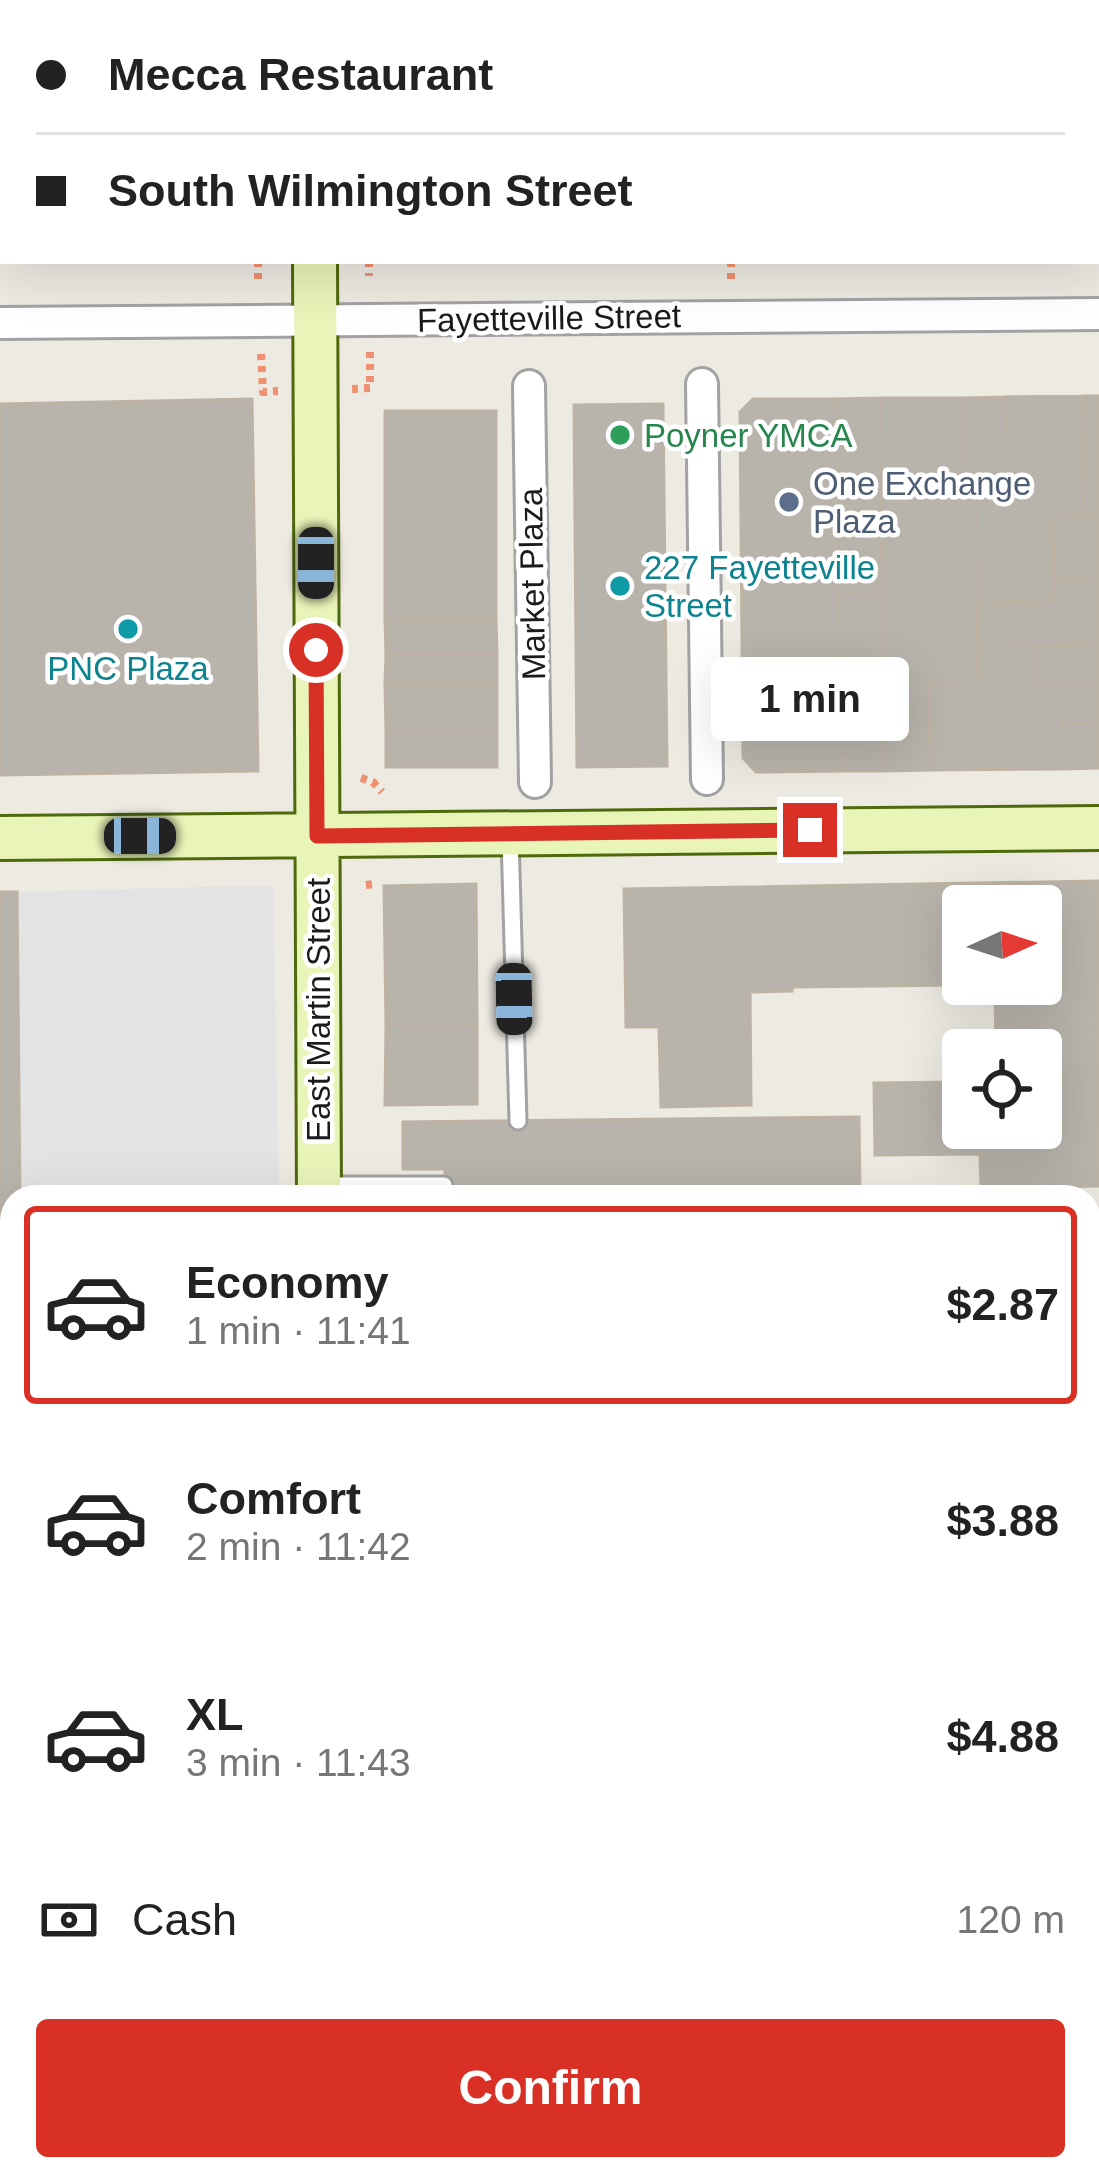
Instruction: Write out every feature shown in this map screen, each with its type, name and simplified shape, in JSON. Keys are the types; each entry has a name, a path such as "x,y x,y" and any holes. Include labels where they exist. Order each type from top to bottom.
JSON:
{"main road":[{"name":"East Martin Street","path":"315,264 319,1185"},
{"path":"0,838 1099,828"}],"street":[{"name":"Fayetteville Street","path":"0,323 1099,314"},
{"path":"702,384 707,779"},
{"name":"Market Plaza","path":"529,386 535,782"}],"lane":[{"path":"510,833 518,1121"},
{"path":"426,1185 444,1184"}],"path":[{"path":"258,264 258,280"},
{"path":"369,264 369,276"},
{"path":"731,264 731,279"},
{"path":"350,389 370,388 370,348"},
{"path":"261,354 263,392 279,391"},
{"path":"361,778 382,792"}],"shaded area":[{"path":"273,885 279,1185 20,1185 17,892"}],"building":[{"path":"1083,396 1099,396 1099,515 1084,516"},
{"path":"1083,396 1084,516 1053,516 1054,601 977,602 976,498 1007,498 1006,397"},
{"path":"1006,397 1007,498 965,498 964,398"},
{"path":"880,398 882,592 838,593 836,399"},
{"path":"880,398 964,398 965,498 976,498 978,680 929,681 930,770 884,771"},
{"name":"PNC Plaza","path":"252,399 258,771 0,775 0,404"},
{"name":"One Exchange Plaza","path":"753,399 836,399 841,771 756,772 743,758 740,412"},
{"name":"227 Fayetteville Street","path":"663,404 667,766 577,767 574,405"},
{"path":"385,411 496,411 496,619 385,619"},
{"path":"1099,515 1099,580 1054,580 1053,516"},
{"path":"1054,580 1099,580 1099,645 977,647 977,602 1054,601"},
{"path":"882,592 884,771 841,771 838,593"},
{"path":"385,619 496,619 497,654 386,654"},
{"path":"1099,645 1099,682 1034,683 1034,646"},
{"path":"1034,646 1034,683 1099,682 1099,723 1062,723 1063,769 930,770 929,681 978,680 977,647"},
{"path":"386,654 497,654 497,683 385,683"},
{"path":"385,683 497,683 497,730 386,730"},
{"path":"1062,723 1099,723 1099,768 1063,769"},
{"path":"386,730 497,730 497,767 386,767"},
{"path":"1099,881 1099,1185 981,1185 980,1154 875,1155 874,1083 942,1082 942,1149 1062,1149 1062,1029 996,1029 995,1005 1062,1005 1062,885 942,885 942,985 750,992 751,1105 661,1107 659,1027 626,1027 624,889"},
{"path":"476,884 477,1025 386,1024 384,886"},
{"path":"0,892 17,892 20,1185 0,1185"},
{"path":"386,1024 477,1025 477,1104 385,1105"},
{"path":"859,1117 860,1185 445,1185 445,1169 403,1169 403,1122"}],"place":[{"name":"Poyner YMCA","path":"620,435"},
{"name":"One Exchange Plaza","path":"789,502"},
{"name":"227 Fayetteville Street","path":"620,586"},
{"name":"PNC Plaza","path":"128,629"}],"route":[{"path":"316,650 317,836 810,830"}]}
